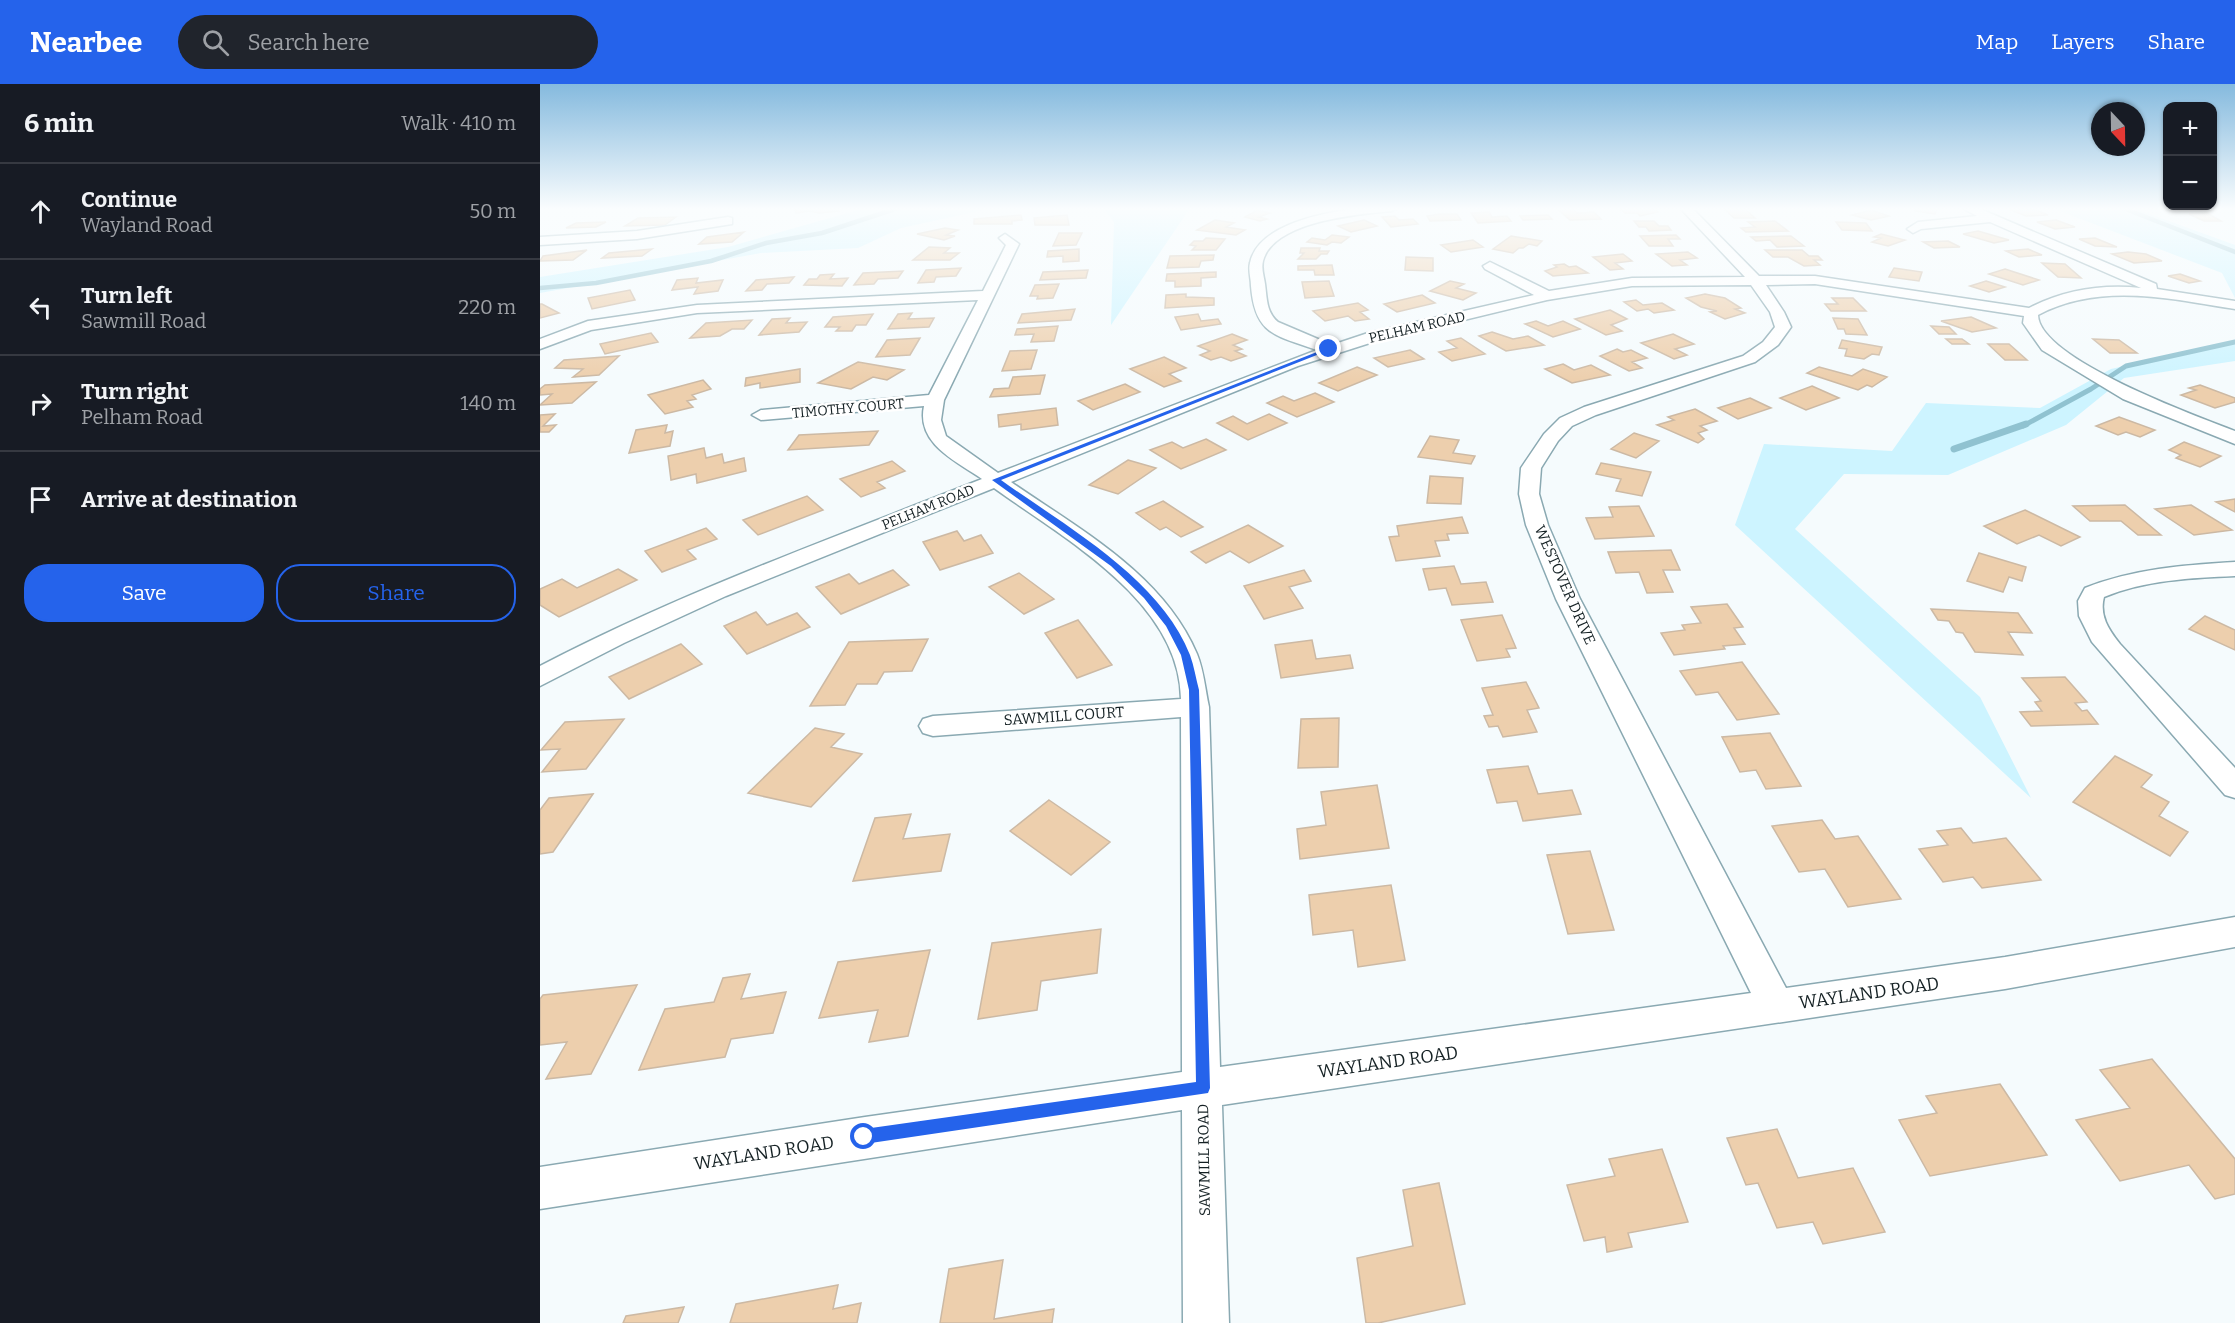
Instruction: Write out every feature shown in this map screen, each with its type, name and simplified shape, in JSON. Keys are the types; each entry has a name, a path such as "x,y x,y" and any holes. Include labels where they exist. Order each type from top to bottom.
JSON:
{"street":[{"name":"SAWMILL ROAD","path":"1001,266 935,400 931,412 932,427 938,439 1114,564 1147,596 1170,625 1185,655 1194,690 1206,1323"},
{"path":"1256,266 1266,319 1283,330 1329,349"},
{"path":"1491,266 1547,296"},
{"name":"WESTOVER DRIVE","path":"1741,266 1779,314 1783,327 1778,337 1767,349 1718,371 1590,411 1566,422 1551,438 1531,468 1529,494 1537,525 1568,599 1776,1006"},
{"path":"2103,266 2172,296"},
{"name":"PELHAM ROAD","path":"540,677 606,642 718,591 1329,349 1547,296 1632,282 1815,280 2031,313"},
{"path":"2235,305 2127,291 2086,292 2061,297 2031,313 2031,323 2048,347 2129,395 2235,438"},
{"path":"540,344 588,326 687,310 764,303 986,295"},
{"name":"TIMOTHY COURT","path":"761,415 935,400"},
{"path":"2235,569 2163,574 2119,582 2093,593 2088,604 2094,626 2112,650 2235,787"},
{"name":"SAWMILL COURT","path":"933,726 1195,707"},
{"name":"WAYLAND ROAD","path":"540,1188 864,1137 2005,973 2235,932"}],"shaded area":[{"path":"610,266 690,266 540,293 540,277"},
{"path":"1113,266 1151,266 1111,325"},
{"path":"2203,266 2235,266 2235,298 2222,273"},
{"path":"2235,341 2235,361 2124,378 2066,425 1948,475 1844,474 1795,529 1980,697 2031,798 1735,525 1764,444 1892,451 1926,403 2040,408 2111,369"}],"building":[{"path":"1168,266 1199,266 1199,267 1167,268"},
{"path":"1298,266 1332,266 1334,275 1315,275 1314,270 1298,270"},
{"path":"1405,266 1433,266 1433,271 1405,270"},
{"path":"1555,266 1576,266 1588,273 1553,276 1545,271 1557,267"},
{"path":"1605,266 1619,266 1623,269 1610,270"},
{"path":"2045,266 2067,266 2081,278 2058,277"},
{"path":"961,268 956,276 936,277 934,282 918,283 926,270"},
{"path":"1894,268 1922,272 1919,281 1889,277"},
{"path":"2005,269 2039,280 2023,285 1989,274"},
{"path":"1088,270 1086,278 1040,280 1043,272"},
{"path":"903,271 898,278 878,279 874,284 854,285 863,273"},
{"path":"1216,272 1216,277 1201,278 1201,286 1175,287 1175,281 1166,281 1167,274"},
{"path":"834,274 830,279 848,278 842,286 804,285 809,279"},
{"path":"2180,274 2200,281 2189,283 2168,276"},
{"path":"794,277 789,283 767,284 762,290 746,291 756,280"},
{"path":"698,278 696,283 723,280 718,291 694,294 698,287 672,290 677,280"},
{"path":"1329,281 1334,296 1305,298 1302,282"},
{"path":"1450,281 1464,284 1456,288 1476,293 1463,300 1430,291"},
{"path":"1986,281 2005,287 1989,292 1970,286"},
{"path":"1059,284 1053,298 1037,299 1038,296 1030,296 1035,285"},
{"path":"630,290 635,300 592,309 588,298"},
{"path":"1186,294 1186,297 1214,298 1214,305 1165,308 1166,295"},
{"path":"1705,294 1725,298 1741,308 1735,309 1745,313 1725,319 1710,312 1717,311 1701,307 1686,298"},
{"path":"1422,295 1435,303 1397,312 1384,304"},
{"path":"1832,298 1853,298 1866,311 1831,311 1825,304 1838,304"},
{"path":"1636,300 1643,305 1662,303 1674,310 1654,313 1648,309 1637,311 1624,302"},
{"path":"1358,303 1368,310 1360,312 1369,319 1355,321 1348,316 1325,321 1313,311"},
{"path":"540,304 542,304 559,313 540,318"},
{"path":"1075,309 1071,320 1018,323 1022,314"},
{"path":"1610,310 1627,319 1611,325 1622,331 1606,335 1575,319"},
{"path":"912,313 908,319 934,318 929,327 888,329 898,314"},
{"path":"873,314 866,325 856,325 852,331 836,331 840,327 825,327 833,317"},
{"path":"1198,314 1201,321 1218,319 1221,324 1181,330 1175,317"},
{"path":"1971,317 1996,328 1972,332 1941,321"},
{"path":"790,318 786,323 807,322 799,332 759,335 772,319"},
{"path":"1833,318 1858,319 1867,335 1846,334 1844,329 1838,329"},
{"path":"752,320 744,329 732,329 720,336 690,338 706,323"},
{"path":"1536,321 1548,326 1563,321 1580,329 1553,337 1525,324"},
{"path":"1058,326 1054,341 1031,342 1034,334 1015,335 1017,329"},
{"path":"1931,326 1949,327 1956,334 1939,334"},
{"path":"1492,332 1513,339 1528,336 1544,345 1506,351 1479,336"},
{"path":"651,333 658,342 605,354 600,344"},
{"path":"1232,334 1247,340 1233,345 1242,349 1235,351 1246,356 1231,361 1221,357 1211,360 1200,355 1210,351 1198,346"},
{"path":"1673,334 1694,344 1675,349 1687,355 1674,359 1641,343"},
{"path":"920,338 910,355 876,357 887,340"},
{"path":"1461,338 1485,354 1452,361 1439,352 1457,348 1447,341"},
{"path":"1946,339 1962,339 1969,344 1952,344"},
{"path":"2093,339 2119,340 2137,353 2110,353"},
{"path":"1842,340 1882,347 1879,355 1872,354 1864,359 1845,356 1847,349 1839,348"},
{"path":"1988,344 2009,344 2027,360 2005,360"},
{"path":"1617,349 1623,352 1631,350 1647,358 1632,362 1642,368 1629,371 1600,356"},
{"path":"1037,350 1031,369 1002,371 1010,351"},
{"path":"1410,350 1424,359 1388,367 1374,358"},
{"path":"619,356 599,375 573,377 583,369 555,368 564,360"},
{"path":"1164,357 1186,368 1169,374 1181,381 1164,387 1130,369"},
{"path":"858,362 904,370 887,380 873,377 851,389 818,383"},
{"path":"1563,364 1574,370 1591,365 1610,375 1572,383 1545,369"},
{"path":"1357,367 1377,375 1338,391 1319,383"},
{"path":"1819,367 1852,376 1863,369 1887,377 1872,387 1867,385 1858,390 1807,373"},
{"path":"800,369 800,382 760,388 760,383 745,386 746,378"},
{"path":"1045,375 1040,394 990,397 994,389 1009,388 1013,377"},
{"path":"703,380 711,389 692,395 696,399 687,401 693,407 665,414 648,395"},
{"path":"596,382 572,403 540,405 552,394 540,395 540,389 545,385"},
{"path":"1125,384 1140,392 1093,410 1078,401"},
{"path":"2200,385 2235,398 2235,402 2215,408 2181,395 2196,390 2189,388"},
{"path":"1812,386 1839,398 1806,410 1780,398"},
{"path":"1315,393 1334,402 1297,417 1267,403 1283,396 1294,401"},
{"path":"1750,398 1771,408 1738,419 1718,408"},
{"path":"1056,408 1058,425 1021,430 1021,424 999,427 998,415"},
{"path":"1695,409 1717,421 1700,426 1707,430 1698,433 1704,439 1698,443 1657,425 1674,420 1668,417"},
{"path":"555,414 543,426 556,425 549,432 540,432 540,415"},
{"path":"1269,414 1287,423 1248,440 1217,423 1233,416 1247,424"},
{"path":"2119,417 2155,430 2140,437 2126,432 2118,435 2096,426"},
{"path":"667,425 665,433 673,431 670,446 629,453 636,430"},
{"path":"878,431 869,445 788,450 799,435"},
{"path":"1634,433 1659,441 1636,458 1611,449"},
{"path":"1430,436 1459,440 1453,453 1475,456 1471,464 1418,457"},
{"path":"1206,439 1226,450 1181,469 1150,450 1172,442 1183,448"},
{"path":"2184,442 2221,456 2200,467 2176,458 2181,455 2169,450"},
{"path":"704,448 706,458 722,454 724,463 744,458 746,471 697,483 696,474 671,480 668,456"},
{"path":"1128,460 1156,468 1118,494 1089,485"},
{"path":"892,461 905,471 877,482 885,488 861,497 840,479"},
{"path":"1601,463 1651,472 1642,496 1616,491 1621,479 1596,474"},
{"path":"1430,476 1463,478 1461,504 1427,503"},
{"path":"807,496 823,510 758,535 743,520"},
{"path":"2235,499 2235,512 2216,502"},
{"path":"1163,501 1203,527 1181,537 1166,527 1160,530 1136,513"},
{"path":"2125,505 2161,535 2138,535 2121,521 2090,521 2073,506"},
{"path":"2191,505 2232,530 2194,535 2155,509"},
{"path":"1639,506 1654,536 1595,539 1586,518 1613,517 1609,507"},
{"path":"2025,510 2080,537 2061,546 2039,535 2017,544 1984,526"},
{"path":"1462,517 1468,533 1447,534 1449,540 1435,541 1440,556 1396,561 1389,537 1399,536 1397,526"},
{"path":"1248,525 1283,546 1249,563 1230,551 1206,563 1191,552"},
{"path":"706,528 717,539 687,550 696,559 662,572 645,551"},
{"path":"957,531 964,541 981,535 993,553 940,570 923,542"},
{"path":"1671,550 1680,570 1663,570 1673,592 1647,593 1639,572 1616,573 1608,552"},
{"path":"1979,553 2026,567 2022,581 2009,577 2003,592 1967,581"},
{"path":"1454,566 1461,584 1486,582 1493,602 1452,605 1446,588 1429,590 1423,569"},
{"path":"618,569 637,580 559,617 540,605 540,589 562,579 577,588"},
{"path":"893,570 909,585 841,614 816,587 849,574 859,584"},
{"path":"1304,570 1311,581 1289,587 1303,608 1264,619 1244,586"},
{"path":"1019,573 1054,599 1024,614 989,587"},
{"path":"1727,604 1743,627 1734,628 1745,644 1723,646 1725,649 1674,655 1661,633 1685,630 1682,625 1701,623 1691,607"},
{"path":"1931,609 2018,613 2032,633 2008,632 2023,655 1975,652 1963,633 1956,632 1949,621 1938,620"},
{"path":"756,612 767,625 797,613 810,627 747,654 724,626"},
{"path":"1502,615 1516,648 1506,649 1510,657 1477,661 1461,620"},
{"path":"2205,616 2235,630 2235,650 2189,629"},
{"path":"1078,620 1112,665 1077,678 1045,633"},
{"path":"928,639 912,671 884,672 877,684 857,684 845,705 810,706 849,642"},
{"path":"1312,640 1316,659 1350,655 1353,668 1281,678 1275,645"},
{"path":"681,644 702,664 629,699 609,677"},
{"path":"1742,662 1779,714 1737,720 1718,692 1696,695 1680,671"},
{"path":"2065,677 2087,702 2075,703 2082,711 2087,710 2098,724 2031,726 2020,712 2042,711 2035,702 2041,701 2022,678"},
{"path":"1526,682 1539,708 1527,710 1537,732 1503,737 1498,726 1489,727 1484,716 1493,715 1482,688"},
{"path":"1339,718 1338,767 1298,768 1301,719"},
{"path":"624,719 586,769 542,772 560,749 541,750 565,722"},
{"path":"815,728 844,734 831,747 862,754 811,807 748,793"},
{"path":"1770,733 1801,786 1766,789 1756,770 1740,772 1722,737"},
{"path":"2115,756 2152,775 2141,787 2169,802 2159,816 2188,832 2170,856 2073,802"},
{"path":"1528,766 1538,794 1572,790 1581,814 1523,821 1517,801 1497,803 1487,770"},
{"path":"1377,785 1389,848 1300,859 1297,829 1326,825 1321,792"},
{"path":"593,794 553,852 540,854 540,810 549,798"},
{"path":"1049,800 1110,842 1071,875 1010,831"},
{"path":"911,814 903,839 950,834 941,871 853,881 875,818"},
{"path":"1822,820 1835,839 1858,836 1901,899 1848,907 1825,869 1799,872 1772,826"},
{"path":"1961,828 1973,843 2006,838 2041,880 1982,888 1973,877 1943,882 1919,849 1948,845 1937,831"},
{"path":"1590,851 1614,930 1568,934 1547,855"},
{"path":"1391,885 1405,960 1358,967 1353,930 1313,935 1309,895"},
{"path":"1101,929 1097,973 1041,981 1037,1010 978,1019 992,943"},
{"path":"930,950 908,1036 869,1042 878,1010 819,1018 838,962"},
{"path":"750,974 741,999 786,992 773,1033 731,1039 725,1057 639,1070 665,1009 714,1002 723,978"},
{"path":"637,985 591,1074 546,1079 567,1042 540,1045 540,999 543,995"},
{"path":"2152,1059 2235,1159 2235,1194 2215,1199 2189,1165 2120,1181 2076,1120 2130,1108 2100,1070"},
{"path":"2000,1084 2047,1155 1930,1176 1899,1120 1937,1113 1926,1096"},
{"path":"1777,1129 1798,1178 1853,1168 1885,1232 1823,1244 1813,1222 1777,1228 1758,1183 1746,1185 1727,1138"},
{"path":"1662,1149 1688,1222 1628,1233 1632,1247 1607,1252 1605,1237 1584,1241 1567,1185 1615,1176 1609,1159"},
{"path":"1439,1183 1465,1304 1378,1323 1366,1323 1357,1258 1413,1246 1403,1190"},
{"path":"1003,1260 994,1319 1054,1309 1052,1323 940,1323 949,1269"},
{"path":"838,1285 833,1309 861,1303 857,1323 730,1323 736,1304"},
{"path":"684,1307 678,1323 623,1323 626,1316"}],"waterway":[{"path":"540,288 596,283 686,266"},
{"path":"2023,426 2091,389 2126,366 2235,342"},
{"path":"1954,449 2026,424"}],"route":[{"path":"864,1137 1203,1088 1194,690 1185,655 1170,625 1147,596 1114,564 995,480 1329,349"}]}
